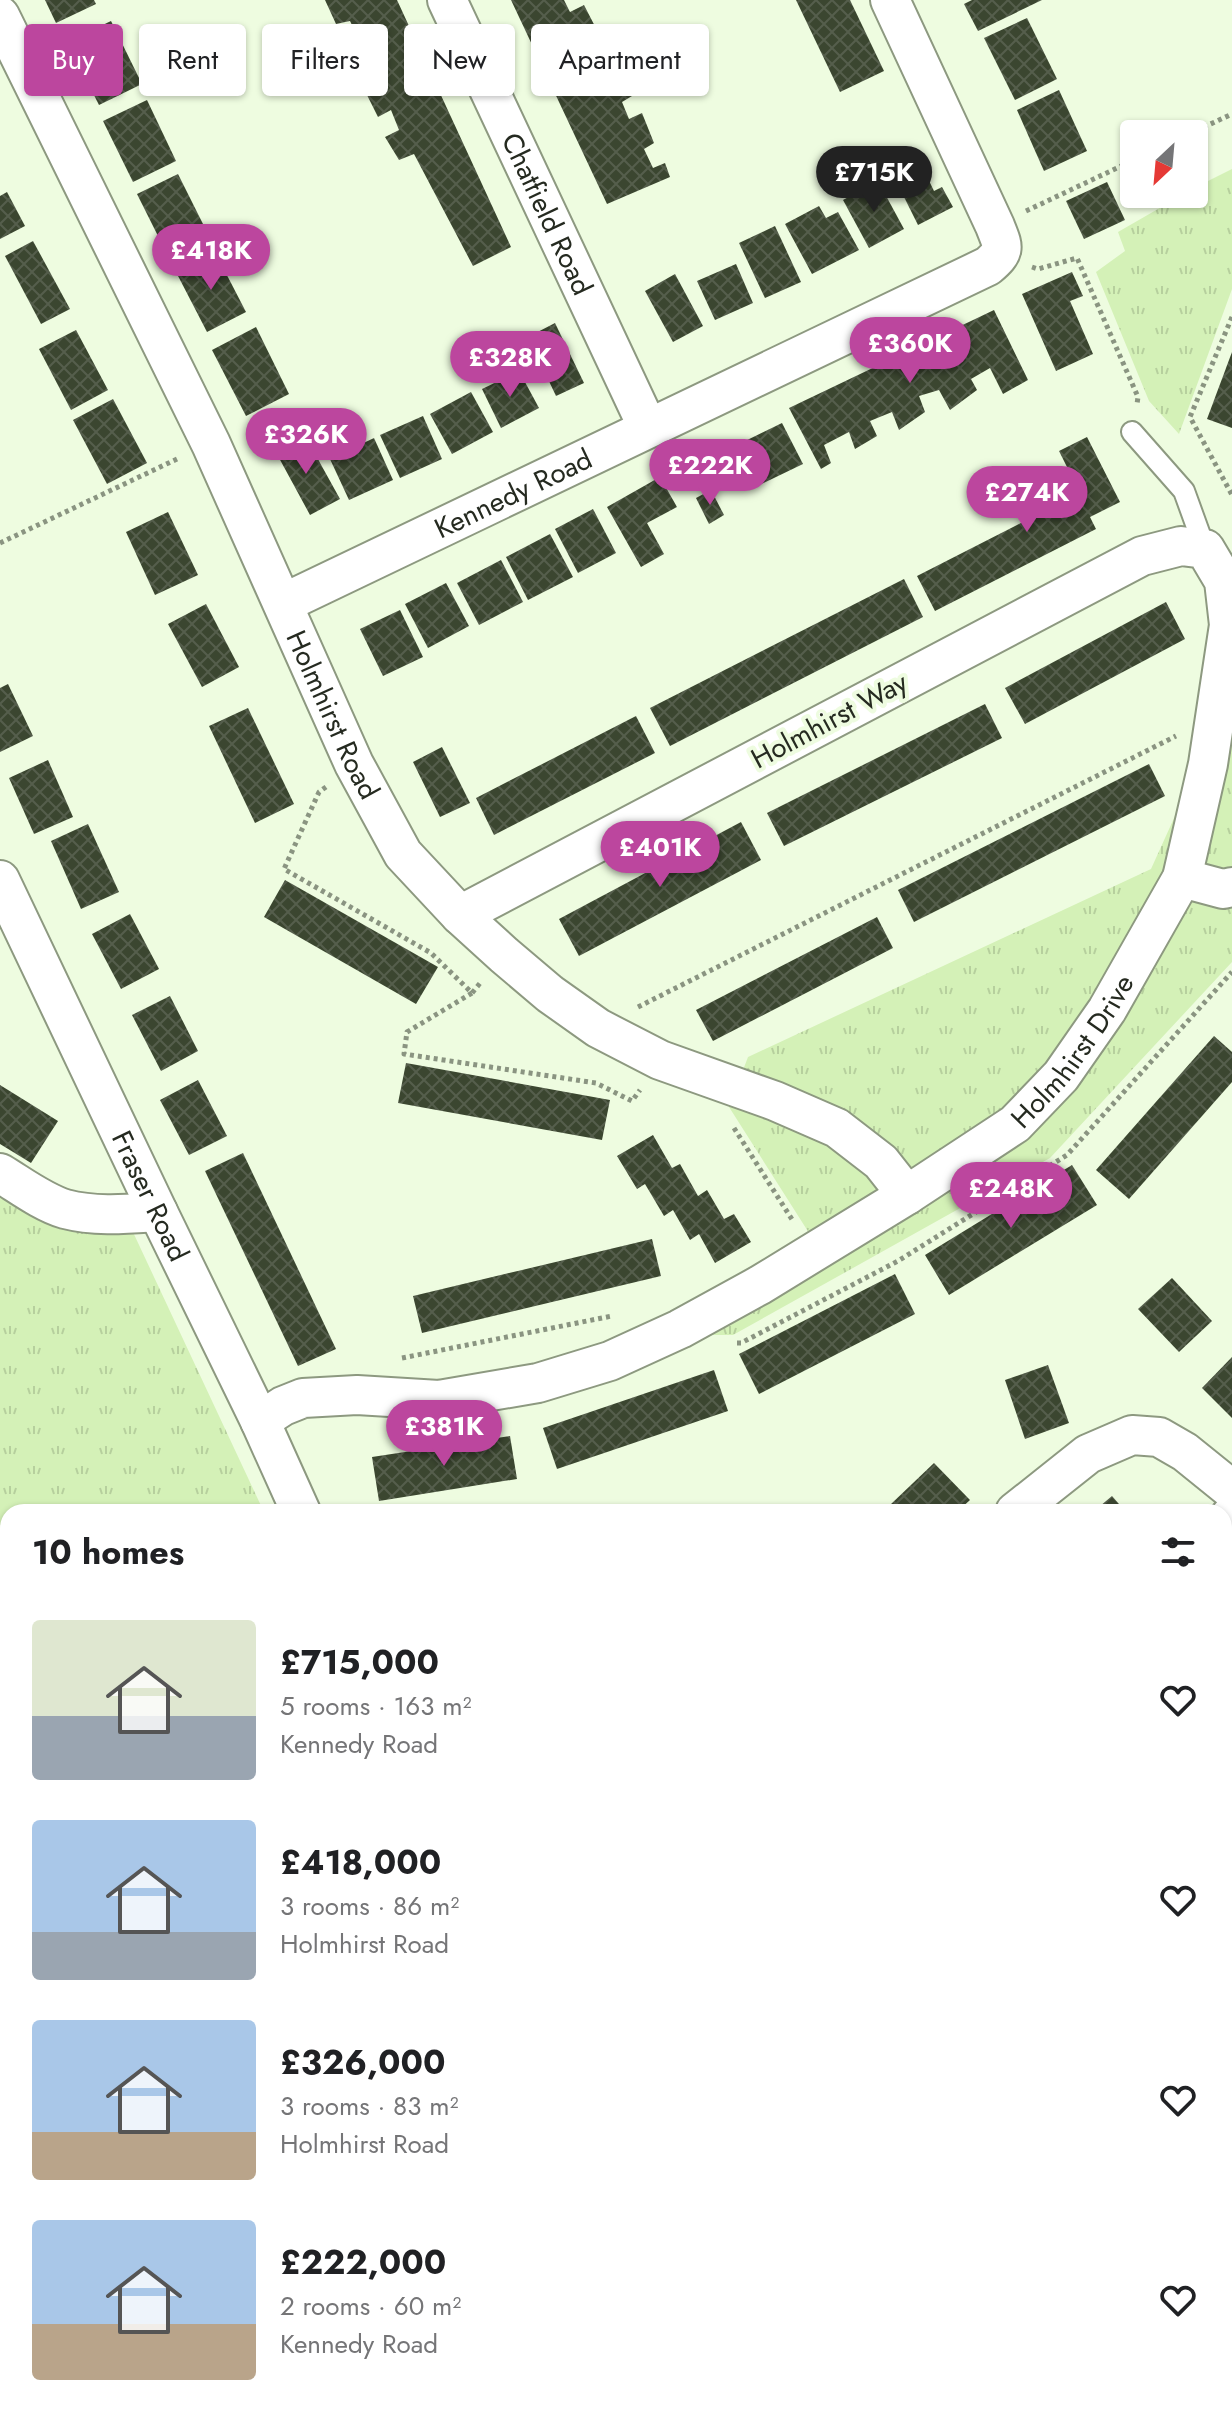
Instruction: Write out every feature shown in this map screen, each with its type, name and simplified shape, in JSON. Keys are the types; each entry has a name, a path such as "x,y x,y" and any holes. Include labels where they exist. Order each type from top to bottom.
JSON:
{"street":[{"name":"Chatfield Road","path":"447,0 648,428"},
{"path":"890,0 998,241"},
{"name":"Holmhirst Road","path":"0,16 211,444 354,764 403,854 460,915 504,955 550,994 598,1028 660,1060 775,1101 837,1128 881,1162 907,1195"},
{"name":"Kennedy Road","path":"284,603 988,266 998,241"},
{"name":"Holmhirst Way","path":"460,915 1142,556 1181,546 1205,549"},
{"name":"Holmhirst Drive","path":"260,1421 303,1398 357,1395 439,1400 538,1383 610,1361 680,1329 763,1284 1015,1124 1061,1076 1107,1010 1182,878 1202,794 1229,625 1224,581 1205,549"},
{"path":"1182,878 1223,889 1232,887"},
{"name":"Fraser Road","path":"0,880 297,1504"},
{"path":"0,1173 33,1194 64,1208 100,1215 158,1212"},
{"path":"1025,1504 1088,1454 1132,1435 1159,1437 1185,1452 1232,1490"}],"lane":[{"name":"Holmhirst Drive","path":"1132,432 1184,491 1205,549"}],"path":[{"path":"1208,125 1232,114"},
{"path":"998,241 1120,168"},
{"path":"1077,258 1138,397 1132,432"},
{"path":"1232,317 1190,417 1232,495"},
{"path":"0,543 211,444"},
{"path":"598,1028 1216,716"},
{"path":"354,764 319,792 284,869 431,953 472,993"},
{"path":"504,955 472,993 407,1032 404,1054 596,1083 632,1101 660,1060"},
{"path":"733,1126 814,1253"},
{"path":"391,1360 615,1315"}],"green space":[{"path":"1232,169 1232,289 1179,434 1149,401 1096,272 1125,251 1118,232 1160,208 1208,208 1208,181"},
{"path":"1232,690 1232,962 1050,1158 733,1335 713,1335 711,1325 830,1266 729,1107 748,1057 1151,869"},
{"path":"0,1183 132,1230 260,1504 0,1504"}],"building":[{"path":"45,0 94,0 96,4 56,23"},
{"path":"325,0 397,0 408,24 404,24 404,96 441,96 511,247 473,266 414,154 399,160 385,137 399,130 391,110 378,117 368,96 388,96 388,24 352,24 350,21 336,24"},
{"path":"511,0 564,0 570,12 584,5 594,24 531,24 531,42"},
{"path":"796,0 850,0 884,71 840,92"},
{"path":"972,0 1042,0 978,31 964,4"},
{"path":"1027,18 1057,79 1015,100 984,38"},
{"path":"123,45 139,78 139,85 123,93"},
{"path":"1059,90 1087,151 1044,171 1017,110"},
{"path":"94,96 117,96 99,105"},
{"path":"556,96 632,96 622,102 629,119 642,113 654,143 644,149 653,168 665,163 670,177 607,204"},
{"path":"147,100 176,161 133,182 103,121"},
{"path":"914,150 934,191 942,187 953,207 918,225 887,163"},
{"path":"178,174 208,234 167,254 137,194"},
{"path":"878,181 904,229 869,248 843,200"},
{"path":"1107,182 1125,220 1084,239 1066,201"},
{"path":"7,192 25,226 0,239 0,196"},
{"path":"819,206 826,218 838,212 859,250 812,274 785,224"},
{"path":"775,226 801,282 765,298 739,243"},
{"path":"33,241 70,309 41,324 5,256"},
{"path":"215,252 246,312 207,332 176,272"},
{"path":"736,264 753,303 715,320 697,281"},
{"path":"1072,272 1083,296 1070,301 1093,354 1056,371 1022,294"},
{"path":"675,274 703,326 673,342 645,291"},
{"path":"994,310 1028,380 1003,394 990,368 971,379 977,390 950,410 939,390 919,396 925,412 899,430 892,412 870,421 877,436 855,449 849,432 824,445 831,463 821,469 789,408"},
{"path":"555,323 584,383 556,396 528,337"},
{"path":"256,327 289,394 246,416 212,350"},
{"path":"76,330 108,390 71,410 39,349"},
{"path":"1232,352 1232,428 1207,419"},
{"path":"519,371 539,408 501,428 482,389"},
{"path":"471,392 493,432 452,454 430,414"},
{"path":"113,399 147,463 107,484 73,420"},
{"path":"423,416 442,459 400,478 380,435"},
{"path":"782,423 803,464 755,487 735,446"},
{"path":"292,434 304,457 314,452 340,499 310,515 272,445"},
{"path":"1087,437 1120,502 1090,517 1096,529 935,611 917,576 1080,493 1059,451"},
{"path":"374,438 393,480 349,500 330,459"},
{"path":"660,477 677,507 647,523 664,554 641,567 607,507"},
{"path":"711,490 724,515 709,524 696,498"},
{"path":"593,509 616,553 578,573 555,529"},
{"path":"168,512 198,575 155,595 126,532"},
{"path":"550,534 573,577 528,600 506,557"},
{"path":"501,560 523,602 479,625 457,583"},
{"path":"904,579 923,617 670,746 650,708"},
{"path":"446,583 469,626 428,648 405,604"},
{"path":"1166,602 1185,639 1025,724 1005,688"},
{"path":"206,604 239,667 202,687 168,624"},
{"path":"400,610 423,657 383,676 360,629"},
{"path":"8,684 33,736 0,752 0,688"},
{"path":"985,704 1002,738 784,846 767,813"},
{"path":"248,708 294,804 255,823 209,726"},
{"path":"636,716 655,753 494,835 476,798"},
{"path":"442,747 470,803 440,817 413,762"},
{"path":"48,760 73,817 34,834 9,778"},
{"path":"1149,764 1165,796 914,922 898,890"},
{"path":"741,822 761,860 579,956 559,919"},
{"path":"88,824 119,892 81,909 51,841"},
{"path":"285,880 438,967 416,1004 264,917"},
{"path":"130,914 159,969 121,989 92,934"},
{"path":"877,917 893,948 713,1041 696,1010"},
{"path":"170,996 198,1051 161,1071 132,1015"},
{"path":"1214,1036 1232,1052 1232,1082 1129,1199 1096,1170"},
{"path":"406,1063 610,1100 602,1140 398,1103"},
{"path":"198,1080 227,1136 189,1155 160,1100"},
{"path":"0,1085 58,1121 31,1163 0,1144"},
{"path":"653,1135 672,1168 680,1164 698,1196 707,1190 724,1219 734,1214 751,1242 715,1263 699,1234 690,1240 673,1210 664,1216 645,1184 637,1189 617,1156"},
{"path":"243,1153 336,1349 298,1366 205,1171"},
{"path":"1072,1165 1097,1205 949,1295 925,1255"},
{"path":"652,1239 661,1276 422,1333 413,1296"},
{"path":"895,1274 915,1314 759,1394 739,1354"},
{"path":"1172,1278 1212,1321 1179,1352 1138,1309"},
{"path":"1232,1357 1232,1418 1202,1388"},
{"path":"1048,1365 1069,1423 1025,1439 1005,1380"},
{"path":"714,1370 728,1411 557,1469 543,1428"},
{"path":"510,1436 517,1479 379,1501 372,1457"},
{"path":"934,1463 970,1500 966,1504 891,1504"},
{"path":"1112,1496 1119,1504 1102,1504"}]}
